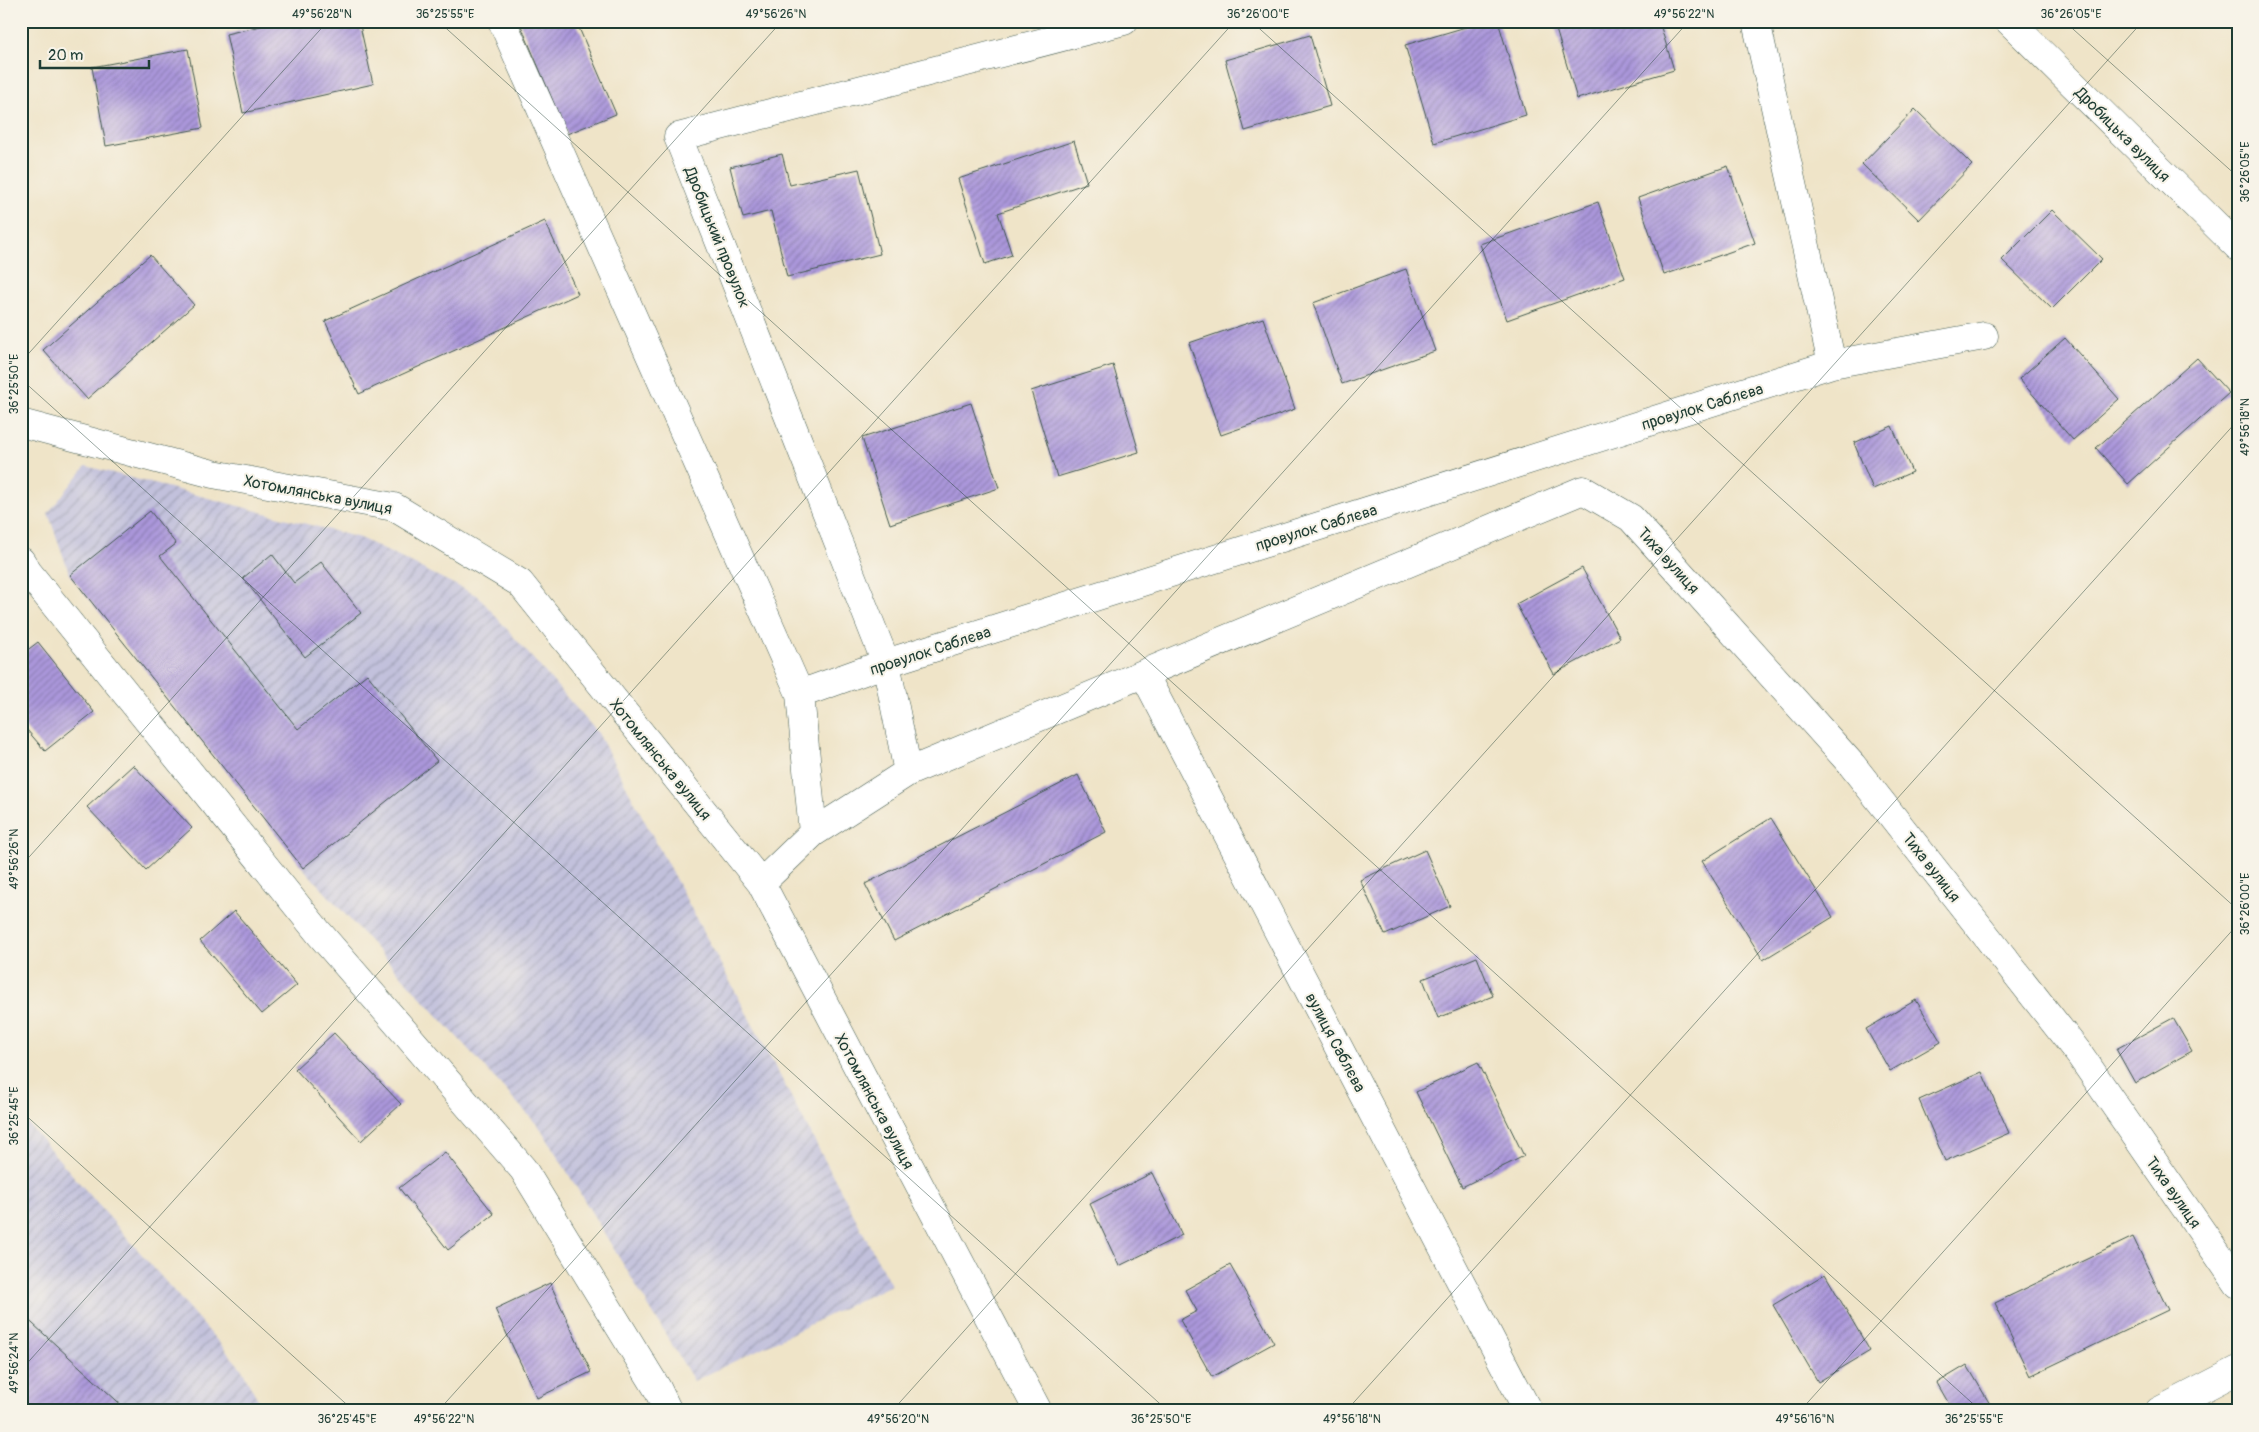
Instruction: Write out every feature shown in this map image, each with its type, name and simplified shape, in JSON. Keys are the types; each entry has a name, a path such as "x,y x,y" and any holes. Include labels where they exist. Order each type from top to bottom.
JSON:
{"street":[{"path":"502,21 800,694 813,833"},
{"name":"Дробицький провулок","path":"908,772 886,663 678,137 1124,21"},
{"path":"1756,21 1832,364"},
{"name":"Дробицька вулиця","path":"2009,21 2238,247"},
{"name":"провулок Саблєва","path":"800,694 886,663 1832,364 1984,336"},
{"name":"Хотомлянська вулиця","path":"21,423 213,474 394,507 520,583 761,883 1038,1411"},
{"name":"Тиха вулиця","path":"1144,674 1583,490 1631,518 1852,765 2080,1056 2238,1284"},
{"path":"21,561 319,933 523,1169 657,1388 668,1411"},
{"path":"761,883 813,833 908,772 1144,674"},
{"name":"вулиця Саблєва","path":"1144,674 1528,1411"},
{"path":"2159,1411 2238,1370"}],"shaded area":[{"path":"86,466 360,538 478,596 598,733 891,1285 694,1381 541,1129 303,868 70,575 48,513"},
{"path":"21,1116 241,1368 264,1411 21,1411"}],"building":[{"path":"282,21 359,21 373,84 243,113 226,34"},
{"path":"519,21 576,21 616,114 567,134"},
{"path":"1486,21 1498,21 1526,115 1434,143 1405,45"},
{"path":"1570,21 1659,21 1674,70 1577,99 1555,26"},
{"path":"1310,35 1330,106 1245,131 1225,60"},
{"path":"188,49 203,128 106,146 92,67"},
{"path":"1915,109 1972,165 1919,220 1862,164"},
{"path":"1074,141 1087,183 998,213 1012,255 985,264 958,179"},
{"path":"782,154 790,185 859,169 880,254 787,277 771,211 743,218 730,167"},
{"path":"1728,166 1755,243 1664,275 1638,198"},
{"path":"1598,202 1625,278 1507,320 1480,244"},
{"path":"2052,210 2102,259 2052,309 2002,260"},
{"path":"545,221 578,294 359,394 325,321"},
{"path":"150,255 194,305 87,399 43,350"},
{"path":"1406,269 1435,351 1342,384 1313,303"},
{"path":"1263,318 1295,409 1221,435 1189,343"},
{"path":"2065,338 2119,399 2073,440 2019,379"},
{"path":"2197,358 2229,393 2128,484 2096,448"},
{"path":"1113,365 1139,452 1057,477 1031,391"},
{"path":"971,403 999,488 890,524 862,438"},
{"path":"1892,426 1912,472 1873,489 1854,443"},
{"path":"150,511 176,544 160,556 298,729 367,674 437,761 303,868 70,575"},
{"path":"272,554 294,583 321,562 361,613 305,657 243,578"},
{"path":"1582,568 1620,638 1554,674 1516,604"},
{"path":"38,642 94,712 45,751 21,723 21,655"},
{"path":"133,765 192,828 146,870 87,807"},
{"path":"1078,775 1106,832 894,941 865,884"},
{"path":"1771,818 1833,917 1763,960 1702,861"},
{"path":"1425,850 1450,906 1385,935 1360,880"},
{"path":"234,911 297,985 262,1014 200,941"},
{"path":"1477,957 1493,996 1438,1018 1423,979"},
{"path":"1916,1000 1941,1042 1890,1071 1866,1029"},
{"path":"2173,1018 2192,1051 2135,1083 2116,1049"},
{"path":"334,1033 401,1104 361,1141 295,1069"},
{"path":"1478,1062 1524,1156 1462,1187 1416,1092"},
{"path":"1982,1072 2009,1133 1945,1161 1919,1100"},
{"path":"445,1152 494,1214 448,1250 399,1188"},
{"path":"1152,1173 1182,1235 1119,1266 1090,1204"},
{"path":"2133,1237 2168,1310 2030,1376 1995,1303"},
{"path":"1230,1265 1274,1343 1212,1377 1180,1320 1197,1311 1185,1290"},
{"path":"1825,1274 1870,1351 1818,1382 1773,1305"},
{"path":"550,1283 591,1372 537,1398 495,1309"},
{"path":"21,1313 128,1411 21,1411"},
{"path":"1967,1365 1994,1411 1953,1411 1937,1383"},
{"path":"1397,1405 1400,1411 1386,1411"}]}
